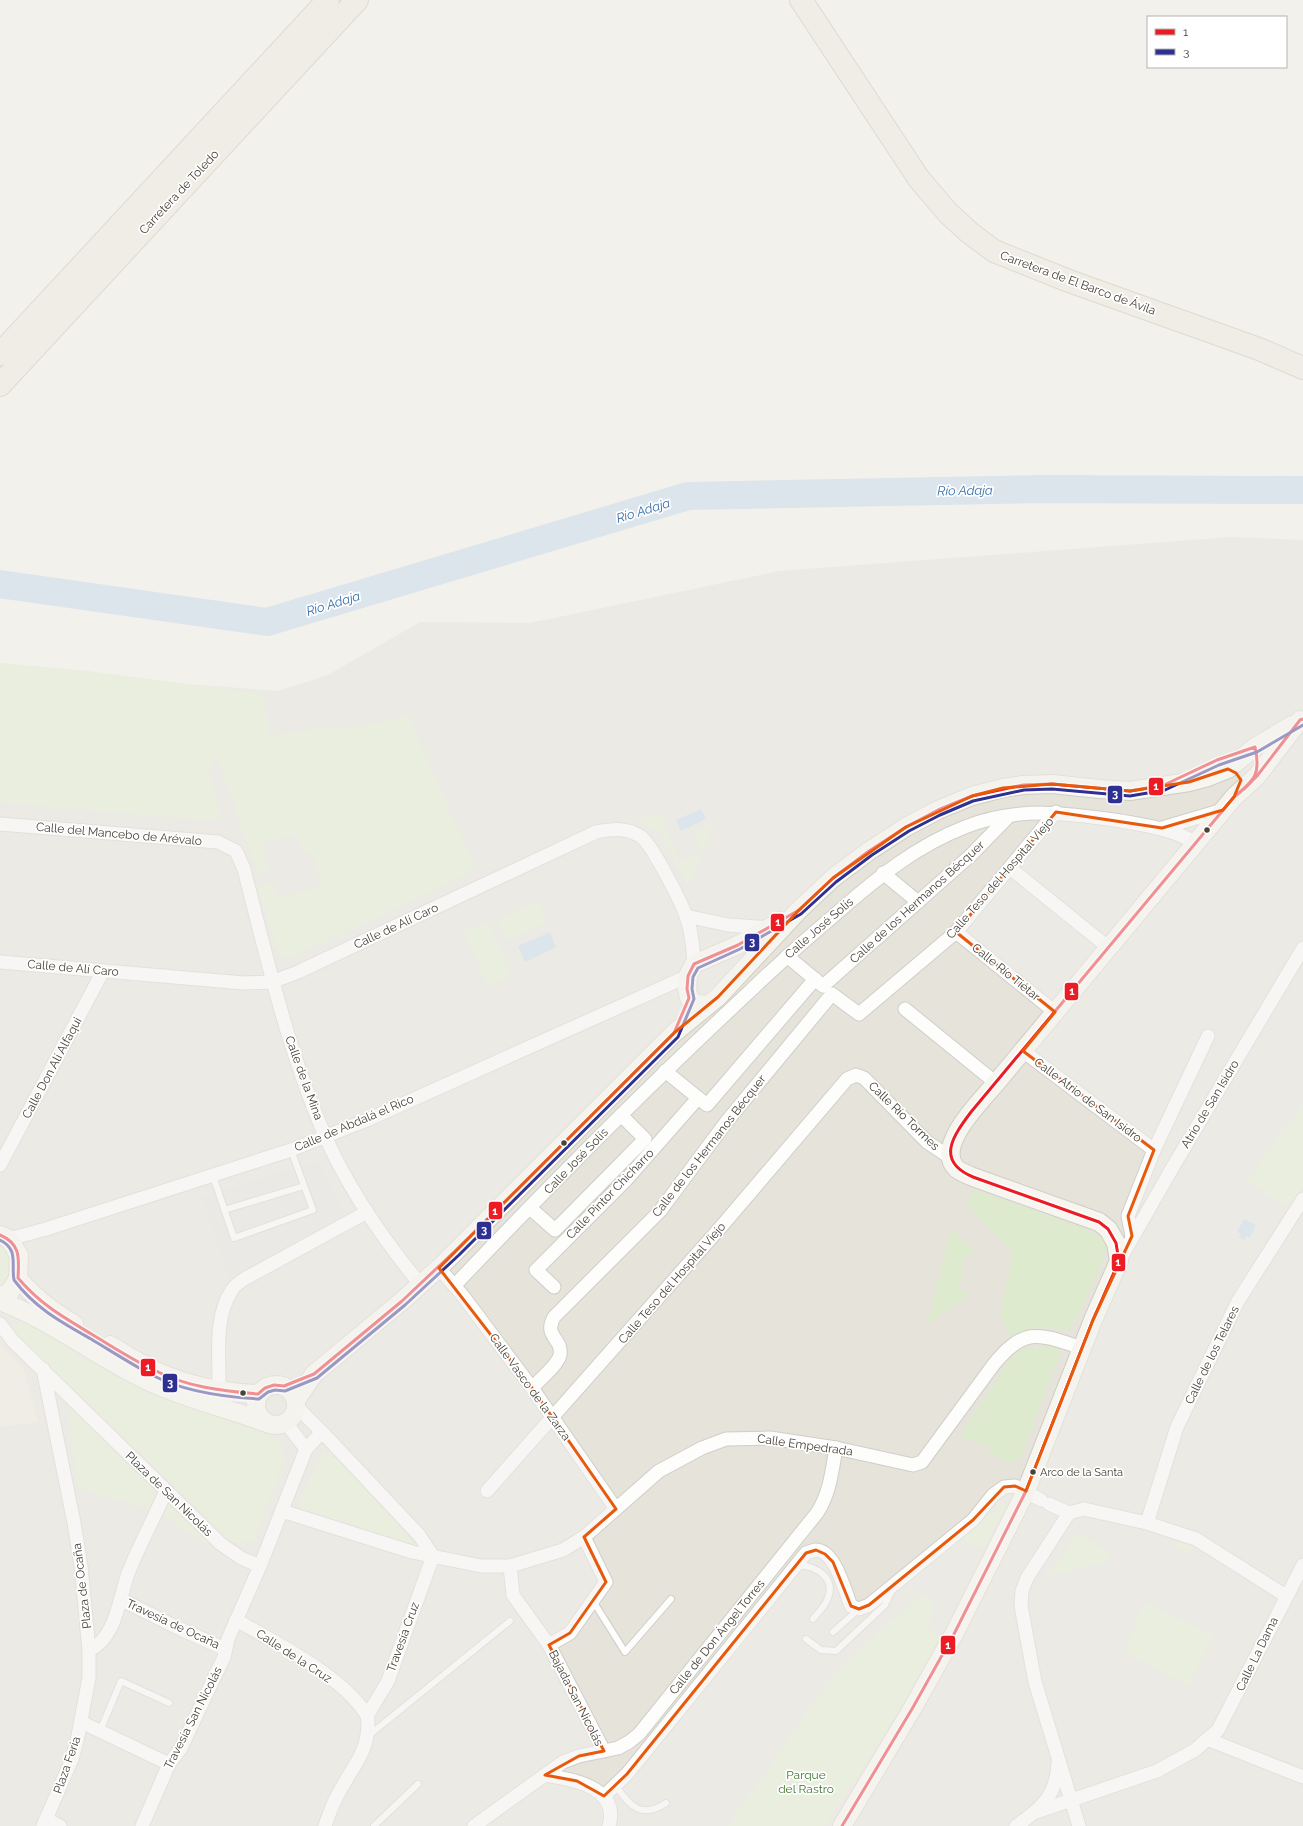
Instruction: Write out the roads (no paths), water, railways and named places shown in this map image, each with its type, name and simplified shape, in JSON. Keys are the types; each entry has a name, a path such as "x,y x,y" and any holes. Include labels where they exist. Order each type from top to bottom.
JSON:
{"highway":[{"name":"Carretera de Toledo","path":"0,354 328,0"},
{"name":"Carretera de Toledo","path":"0,385 357,0"},
{"name":"Carretera de El Barco de Ávila","path":"801,0 919,179 948,213 970,233 994,251 1069,281 1260,349 1303,368"}],"main road":[{"path":"1164,785 1216,760 1255,747 1302,720"},
{"path":"0,1301 43,1320 149,1381 192,1398 275,1426 286,1423 293,1416 296,1403 314,1374 439,1268 674,1033 718,997 799,910 833,878 869,851 906,827 938,810 972,796 1023,785 1052,784 1099,789 1130,790 1189,782 1208,777 1242,775 1302,720"},
{"path":"842,1826 912,1710 954,1634 1026,1491 1082,1348 1119,1261 1116,1243 1108,1229 1099,1222 973,1178 957,1168 951,1158 952,1145 958,1129 1228,804 1255,747"},
{"path":"708,1005 696,1004 689,998 687,990 691,970 721,952 770,928 799,910"},
{"path":"721,952 734,960 738,965 739,974"},
{"path":"674,1033 689,998"},
{"path":"0,1296 10,1292 18,1278 19,1255 5,1237"},
{"path":"18,1278 28,1290 56,1313 155,1371 196,1386 219,1391 258,1394"},
{"path":"264,1422 258,1415 256,1405 258,1394 265,1388 274,1385 284,1386 314,1374"},
{"path":"284,1386 291,1392 296,1403"}],"street":[{"path":"1162,828 1228,804"},
{"name":"Calle José Solís","path":"455,1285 665,1071 787,956 883,873 917,851 965,826 1008,816 1056,812 1162,828 1181,834 1196,843"},
{"name":"Calle Teso del Hospital Viejo","path":"787,956 859,1014 956,932 1056,812"},
{"name":"Calle de los Hermanos Bécquer","path":"532,1388 556,1363 560,1355 560,1346 551,1333 550,1325 554,1317 660,1211 727,1121 823,986 971,855 1008,816"},
{"name":"Calle del Mancebo de Arévalo","path":"0,824 218,842 236,851"},
{"name":"Calle de Alí Caro","path":"0,962 244,983 272,982 298,972 596,832 613,828 628,830 642,837 653,850 686,916 693,946 691,970"},
{"name":"Calle de la Mina","path":"236,851 244,869 272,982 300,1072 325,1136 354,1192 398,1258 420,1284"},
{"path":"1010,868 1109,948"},
{"path":"883,873 918,902"},
{"path":"686,916 728,926 770,928"},
{"name":"Calle Río Tiétar","path":"956,932 1055,1012"},
{"name":"Atrio de San Isidro","path":"1119,1261 1132,1236 1303,948"},
{"name":"Calle de Abdalá el Rico","path":"5,1237 46,1229 291,1150 367,1120 691,970"},
{"name":"Calle Don Alí Alfaqui","path":"0,1164 103,971"},
{"name":"Calle Pintor Chicharro","path":"554,1287 536,1270 703,1102 823,986"},
{"path":"905,1009 996,1083"},
{"name":"Calle Atrio de San Isidro","path":"1132,1236 1128,1216 1154,1150 1208,1036"},
{"name":"Calle Atrio de San Isidro","path":"1023,1051 1154,1150"},
{"path":"665,1071 703,1102"},
{"name":"Calle Teso del Hospital Viejo","path":"487,1491 554,1418 720,1228 847,1079 856,1075"},
{"name":"Calle Río Tormes","path":"856,1075 864,1078 927,1142 951,1158"},
{"path":"530,1208 555,1230 645,1139 621,1115"},
{"name":"Calle de los Telares","path":"1147,1523 1177,1427 1238,1301 1301,1204"},
{"path":"219,1391 220,1323 224,1304 232,1289 246,1278 367,1212"},
{"name":"Calle Vasco de la Zarza","path":"439,1268 455,1285 532,1388 616,1509"},
{"name":"Plaza de San Nicolás","path":"0,1324 13,1341 226,1548 241,1558 260,1566"},
{"name":"Calle Empedrada","path":"433,1556 481,1566 510,1566 563,1550 584,1537 659,1471 702,1448 726,1439 747,1437 770,1438 836,1448 913,1465 922,1462 928,1456 994,1364 1015,1342 1027,1337 1040,1336 1082,1348"},
{"name":"Plaza de Ocaña","path":"42,1369 74,1523 81,1566 89,1650 89,1678 81,1722"},
{"path":"296,1403 419,1535 433,1556"},
{"path":"286,1423 306,1449"},
{"path":"260,1566 306,1449 322,1432"},
{"name":"Calle de Don Ángel Torres","path":"474,1826 544,1775 568,1760 579,1756 618,1748 639,1734 817,1513 825,1501 830,1485 836,1448"},
{"path":"859,1609 869,1604 896,1584 973,1520 994,1495 1004,1487 1015,1486 1069,1513 1084,1509 1147,1523 1196,1539 1286,1596"},
{"name":"Plaza de Ocaña","path":"89,1650 98,1646 105,1638 122,1600 128,1572 166,1491"},
{"path":"282,1511 412,1552 433,1556"},
{"path":"1069,1513 1028,1578 1022,1591 1021,1606 1035,1682 1058,1757 1074,1800 1079,1826"},
{"name":"Bajada San Nicolás","path":"549,1645 570,1634 606,1582 584,1537"},
{"name":"Calle de Don Ángel Torres","path":"604,1796 616,1786 806,1553 816,1550 825,1554 833,1562 851,1606 859,1609"},
{"name":"Travesía Cruz","path":"367,1716 388,1681 433,1556"},
{"name":"Calle La Dama","path":"1036,1812 1157,1771 1195,1750 1218,1730 1303,1564"},
{"name":"Travesía San Nicolás","path":"142,1826 169,1764 181,1748 224,1657 228,1639 260,1566"},
{"name":"Bajada San Nicolás","path":"510,1566 513,1595 549,1645 604,1751"},
{"name":"Travesía de Ocaña","path":"122,1600 225,1649"},
{"name":"Calle de la Cruz","path":"236,1620 302,1658 332,1680 352,1698 367,1716"},
{"path":"324,1826 332,1806 362,1755 367,1736 367,1716"},
{"name":"Plaza Feria","path":"44,1822 72,1759 81,1722 169,1764"},
{"path":"1207,1739 1303,1777"},
{"path":"1016,1826 1036,1812 1052,1793 1058,1775 1058,1757"},
{"path":"544,1775 577,1781 591,1787 604,1796 610,1808 610,1826"},
{"path":"44,1822 60,1826"}],"lane":[{"path":"212,1176 234,1238 313,1210 291,1150"},
{"path":"224,1210 304,1186"},
{"path":"795,1565 814,1568 823,1574 829,1582 830,1592 826,1604 813,1619"},
{"path":"806,1639 821,1650 836,1651 885,1605 896,1584"},
{"path":"592,1601 625,1652 671,1599"},
{"path":"833,1632 859,1609"},
{"path":"367,1736 510,1621"},
{"path":"100,1731 121,1681 169,1703"},
{"path":"374,1826 418,1784"},
{"path":"616,1786 625,1800 635,1808 646,1811 657,1809 666,1803"}],"water":[{"path":"701,809 706,819 681,831 676,820"},
{"path":"550,932 556,947 525,962 518,946"},
{"path":"1244,1219 1256,1225 1250,1238 1246,1236 1244,1240 1239,1237 1241,1234 1237,1232"}],"waterway":[{"name":"Río Adaja","path":"0,584 267,622 688,496 1039,489 1303,490"}],"place":[{"name":"Arco de la Santa","path":"1033,1472"}],"park label":[{"name":"Parque del Rastro","path":"806,1782"}]}
